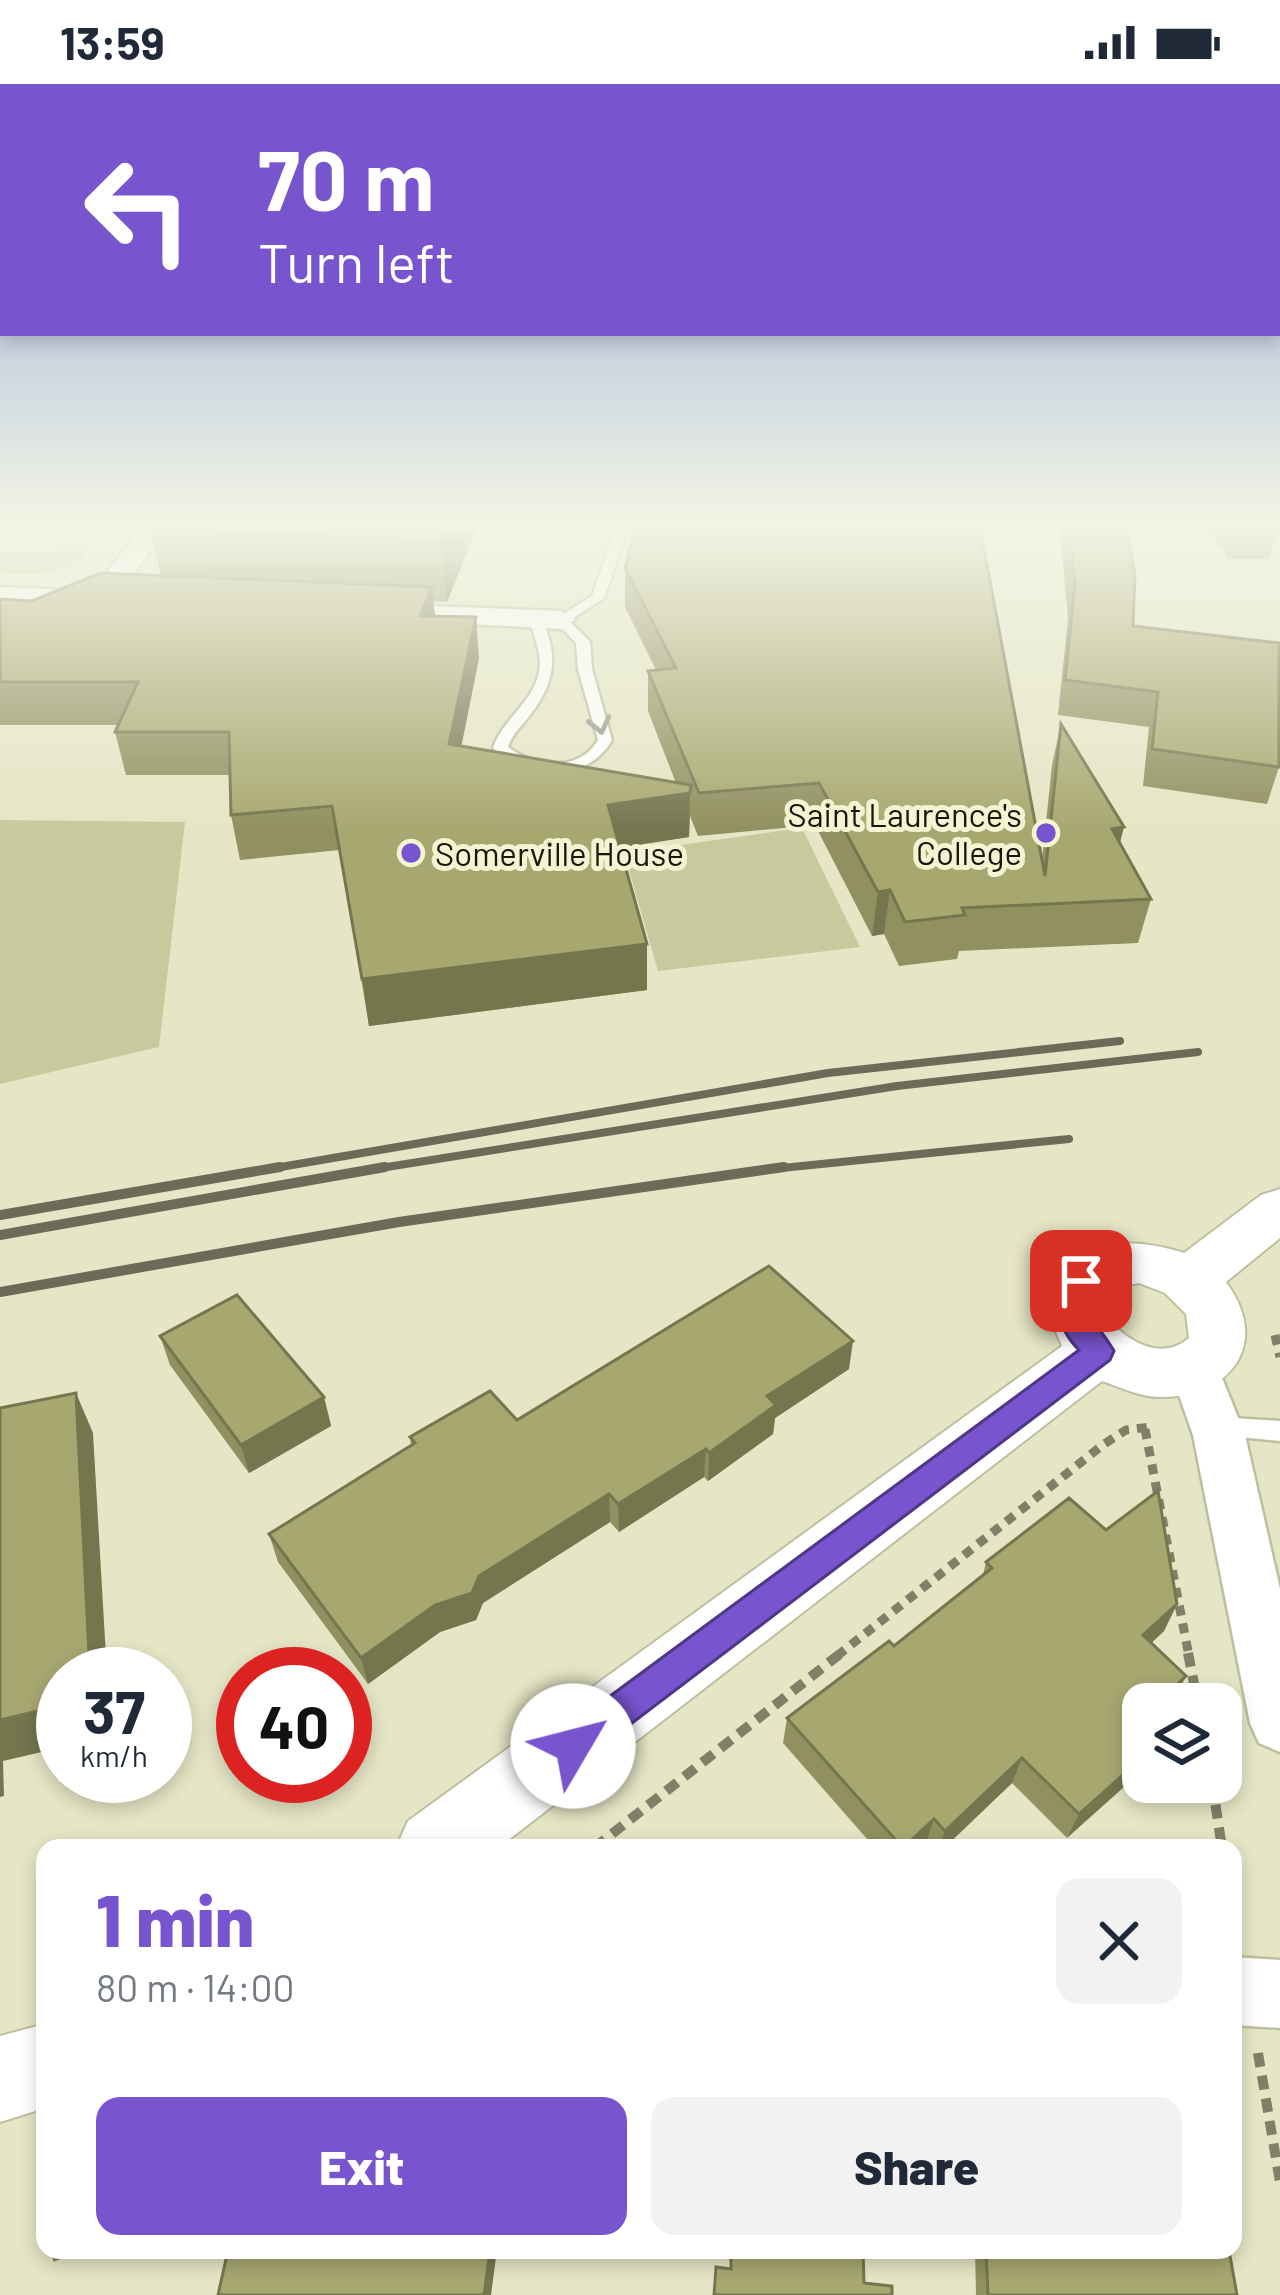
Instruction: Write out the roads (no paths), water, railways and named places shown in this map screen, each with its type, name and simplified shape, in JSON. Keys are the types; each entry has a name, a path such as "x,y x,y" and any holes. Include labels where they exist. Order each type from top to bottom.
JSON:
{"street":[{"path":"1189,1280 1280,1209"},
{"path":"1139,1262 1166,1268 1189,1280 1208,1298 1219,1318 1220,1338 1210,1356 1194,1367 1147,1372 1099,1351 1073,1316 1073,1297 1095,1269 1139,1262"},
{"path":"447,1839 1099,1351"},
{"path":"1194,1367 1217,1431 1280,1723"},
{"path":"0,2079 36,2069"}],"lane":[{"path":"548,625 544,686 503,736 500,748 518,761 555,768 592,757 605,740 585,669 583,642 557,625"},
{"path":"1217,1431 1280,1431"}],"railway":[{"path":"263,1170 828,1073 1120,1041"},
{"path":"368,1170 897,1086 1198,1052"},
{"path":"768,1169 1069,1139"},
{"path":"0,1215 280,1167"},
{"path":"368,1170 385,1167"},
{"path":"768,1169 784,1167"},
{"path":"0,1292 399,1222 768,1169"},
{"path":"761,1170 768,1169"},
{"path":"0,1235 368,1170"}],"place":[{"name":"Saint Laurence's College","path":"1046,833"},
{"name":"Somerville House","path":"411,853"}]}
